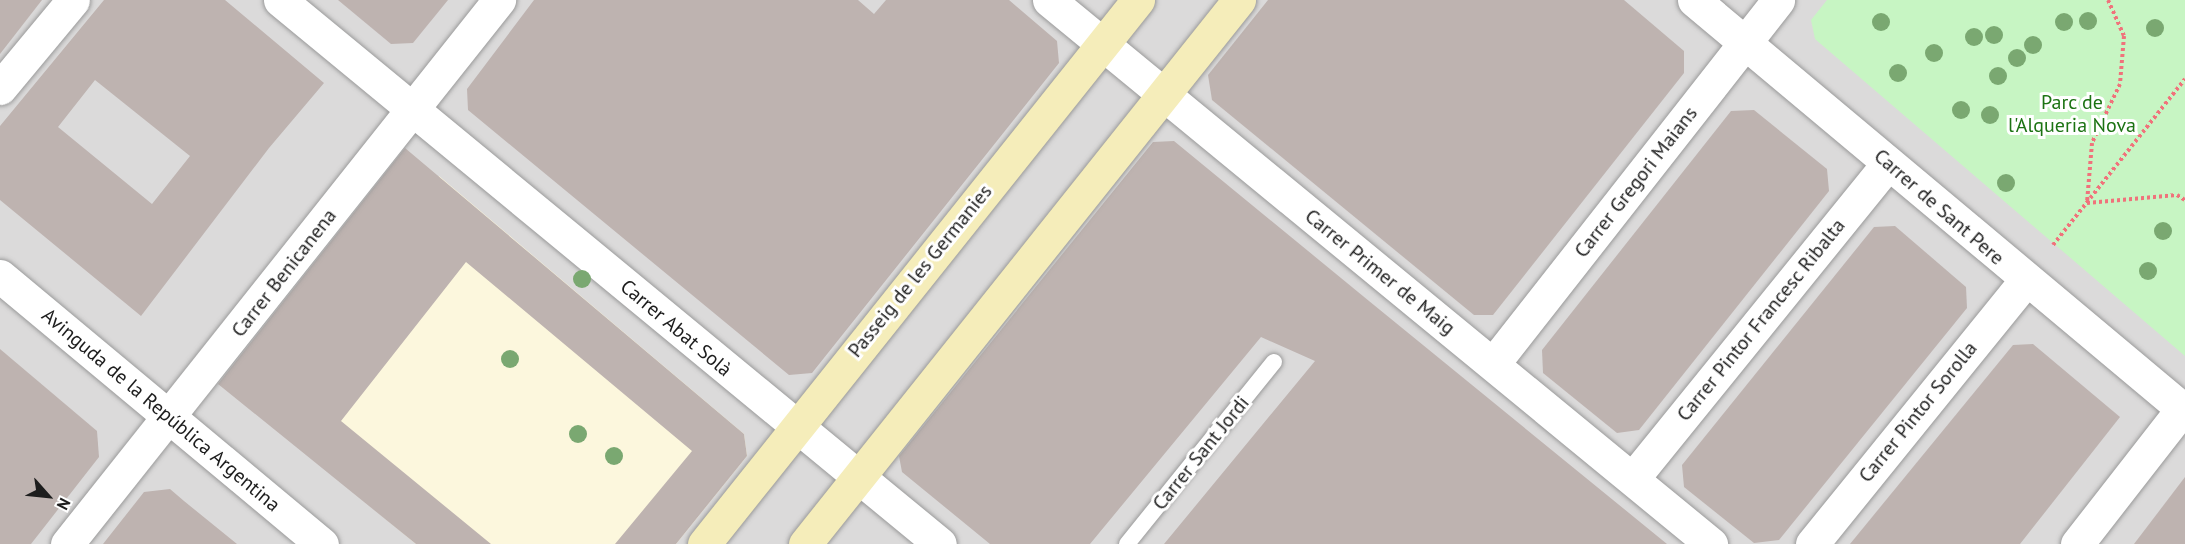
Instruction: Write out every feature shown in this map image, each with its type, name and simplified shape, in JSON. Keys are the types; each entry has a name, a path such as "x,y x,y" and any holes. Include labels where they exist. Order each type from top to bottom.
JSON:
{"street":[{"path":"0,88 73,0"},
{"name":"Carrer Abat Solà","path":"280,0 856,478 940,544"},
{"name":"Carrer Benicanena","path":"67,544 414,110 499,0"},
{"name":"Carrer Primer de Maig","path":"1049,0 1634,477 1711,544"},
{"name":"Passeig de les Germanies","path":"704,544 1138,0"},
{"path":"805,544 1239,0"},
{"name":"Carrer de Sant Pere","path":"1694,0 2025,281 2183,410"},
{"name":"Carrer Gregori Maians","path":"1493,364 1778,0"},
{"name":"Carrer Pintor Francesc Ribalta","path":"1634,477 1888,163"},
{"name":"Avinguda de la República Argentina","path":"0,276 322,544"},
{"name":"Carrer Pintor Sorolla","path":"1812,544 2025,281"},
{"path":"2077,544 2183,410"}],"lane":[{"name":"Carrer Sant Jordi","path":"1127,544 1274,362"}],"path":[{"path":"2087,203 2092,143 2120,84 2124,36 2108,0"},
{"path":"2054,244 2185,78"},
{"path":"2087,203 2133,202 2177,195 2185,200"}],"shaded area":[{"path":"0,0 2185,0 2185,544 0,544"},
{"path":"439,176 744,434 747,456 676,544 416,544 314,460 428,191"}],"green space":[{"name":"Parc de l'Alqueria Nova","path":"1827,0 2185,0 2185,356 1815,39 1811,20"}],"building":[{"path":"0,0 42,0 0,54"},
{"path":"104,0 225,0 324,83 269,148 141,316 0,200 0,126","holes":["95,80 190,156 152,204 58,127"]},
{"path":"338,0 448,0 413,43 391,44"},
{"path":"534,0 858,0 874,14 886,0 1009,0 1057,41 1059,63 812,373 789,375 468,110 467,89"},
{"path":"1268,0 1624,0 1684,51 1684,73 1493,315 1474,315 1212,100 1208,75"},
{"path":"1754,110 1827,169 1829,191 1639,430 1617,433 1543,373 1542,350 1731,111"},
{"path":"1174,141 1667,544 1164,544 1315,361 1261,337 1090,544 990,544 902,472 899,456 1153,142"},
{"path":"405,148 744,434 747,456 676,544 615,544 692,451 466,262 341,421 491,544 416,544 218,384"},
{"path":"1895,226 1966,287 1967,308 1779,540 1754,543 1684,487 1682,465 1874,227"},
{"path":"2033,344 2120,417 2020,544 1850,544 2013,345"},
{"path":"0,349 97,431 99,457 31,544 0,544"},
{"path":"2185,477 2185,544 2134,544"},
{"path":"170,489 237,544 103,544 144,492"}]}
